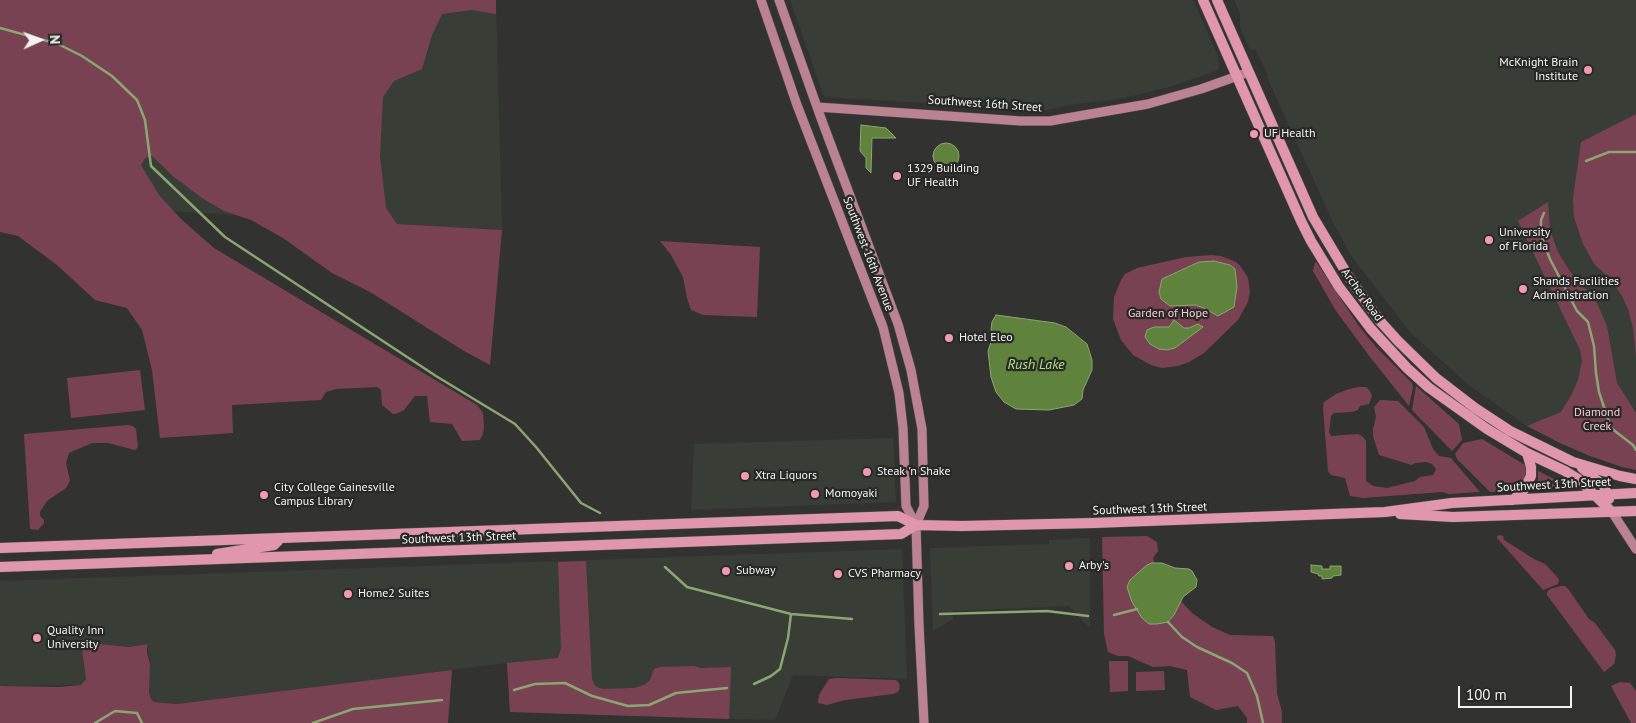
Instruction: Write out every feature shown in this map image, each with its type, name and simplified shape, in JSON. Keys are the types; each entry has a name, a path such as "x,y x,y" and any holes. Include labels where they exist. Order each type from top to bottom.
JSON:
{"main road":[{"name":"Southwest 16th Avenue","path":"761,0 797,105 883,327 902,405 906,506 916,525"},
{"name":"Southwest 16th Avenue","path":"779,0 898,324 911,370 922,429 924,506 916,525 918,625 924,723"},
{"name":"Archer Road","path":"1203,0 1301,221 1325,265 1355,309 1389,350 1428,386 1453,398 1510,431 1573,462 1636,480"},
{"name":"Archer Road","path":"1217,0 1313,217 1336,258 1365,300 1398,341 1436,378 1453,398 1487,429 1527,453 1565,471 1597,496 1612,512"},
{"name":"Southwest 16th Street","path":"817,107 1020,121 1050,121 1148,104 1201,89 1249,72"},
{"path":"1513,500 1523,491 1531,476 1531,467 1527,453"},
{"path":"1573,462 1598,479 1604,486 1612,512 1636,549"},
{"name":"Southwest 13th Street","path":"0,548 898,516 916,525 1029,525 1385,512 1430,505 1636,493"},
{"name":"Southwest 13th Street","path":"1385,512 1431,517 1452,517 1636,511"},
{"name":"Southwest 13th Street","path":"0,567 901,534 916,525"},
{"path":"211,559 216,554 274,545 281,538"},
{"path":"301,538 302,556"},
{"path":"116,544 117,563"}],"shaded area":[{"path":"0,0 496,0 502,230 130,209"},
{"path":"790,0 1193,0 1218,56 1219,67 1216,71 1169,87 1119,99 1075,104 1048,110 826,97 823,94"},
{"name":"University of Florida","path":"1234,0 1636,0 1636,470 1590,456 1527,426 1470,386 1410,332 1352,257 1333,222 1267,77 1268,75 1255,49 1249,48 1240,27 1240,13"},
{"path":"893,438 896,502 691,510 694,444"},
{"path":"1090,538 1090,628 1069,606 953,611 953,619 933,631 930,548 1049,544 1049,540"},
{"path":"902,549 907,679 793,675 775,720 510,712 507,663 177,704 154,702 149,693 150,664 147,644 129,647 82,642 86,680 81,685 0,686 0,581"}],"green space":[{"path":"0,0 496,0 496,14 472,10 442,14 432,35 422,69 394,81 383,97 380,156 386,208 397,224 502,230 490,365 464,351 370,292 332,273 283,238 251,220 224,211 202,198 174,177 152,156 145,158 141,165 159,195 181,219 214,248 477,405 483,413 484,427 480,440 462,441 452,424 430,422 427,396 415,396 404,410 393,414 382,405 381,390 377,387 336,389 326,392 321,400 232,405 233,433 160,438 152,370 142,330 127,308 95,300 57,265 18,236 0,232"},
{"path":"1636,114 1636,356 1633,328 1628,309 1611,279 1595,265 1583,244 1574,217 1573,198 1581,142"},
{"name":"Diamond Creek","path":"1548,202 1550,230 1558,252 1569,270 1596,301 1607,326 1617,383 1636,413 1636,470 1590,456 1527,426 1561,412 1578,380 1582,361 1580,350 1518,221"},
{"path":"660,241 760,247 757,317 703,315 691,310 683,277 671,255"},
{"name":"Garden of Hope","path":"1221,256 1236,262 1248,278 1250,292 1248,302 1238,320 1204,353 1178,366 1162,368 1151,365 1133,355 1121,340 1113,319 1114,297 1125,274 1137,268 1186,257"},
{"path":"1315,262 1358,325 1376,347 1412,383 1413,388 1409,406 1336,311 1313,271"},
{"path":"140,370 145,410 71,418 67,378"},
{"path":"1416,386 1459,424 1462,440 1452,451 1412,410"},
{"path":"1359,387 1366,387 1370,391 1372,396 1369,404 1360,406 1358,410 1352,412 1334,413 1331,416 1329,432 1331,436 1358,434 1363,437 1366,441 1366,481 1373,486 1387,488 1415,481 1420,477 1433,475 1436,469 1432,464 1426,462 1412,465 1379,455 1373,436 1376,417 1374,407 1380,400 1398,401 1424,427 1433,449 1439,456 1451,458 1480,492 1449,494 1442,492 1363,498 1350,496 1345,478 1331,475 1328,471 1323,408 1324,402 1336,394"},
{"path":"128,425 136,429 138,447 135,450 108,443 92,443 69,453 66,463 70,481 66,488 47,501 40,512 44,523 38,530 30,529 24,434"},
{"path":"1482,439 1525,465 1526,477 1520,487 1511,491 1490,492 1457,459 1455,454 1463,443"},
{"path":"1538,471 1569,488 1534,489 1538,480"},
{"path":"1500,535 1503,536 1504,540 1545,564 1559,579 1558,584 1543,590 1497,538"},
{"path":"1147,536 1157,542 1158,551 1153,558 1157,575 1192,613 1212,627 1230,635 1273,636 1275,642 1277,693 1282,712 1282,723 1247,723 1247,718 1238,706 1216,710 1190,697 1187,670 1170,666 1153,667 1128,656 1118,656 1108,652 1104,634 1102,537"},
{"path":"586,561 592,679 595,686 602,689 634,688 644,685 650,680 654,669 660,667 731,667 729,719 510,712 507,663 558,658 561,648 558,562"},
{"path":"1565,586 1569,590 1589,619 1595,623 1615,650 1614,664 1604,672 1547,595 1550,589"},
{"path":"81,642 129,647 147,644 150,664 149,693 151,699 154,702 177,704 452,670 448,723 0,723 0,686 59,687 81,685 86,679"},
{"path":"1109,661 1128,661 1128,691 1110,692"},
{"path":"1164,671 1165,690 1136,691 1136,672"},
{"path":"829,679 896,680 900,688 898,692 893,694 845,700 827,705 818,703 819,695"},
{"path":"1620,682 1630,683 1636,691 1636,723 1631,723 1611,686"}],"water":[{"path":"861,125 886,128 896,138 872,138 871,173 866,168 866,158 860,151"},
{"path":"946,143 955,147 959,156 955,165 946,169 937,165 933,156 937,147"},
{"path":"1214,261 1230,265 1235,269 1237,287 1234,307 1218,316 1195,305 1170,306 1161,299 1159,292 1162,279 1199,262"},
{"name":"Rush Lake","path":"996,315 1055,323 1066,327 1087,344 1092,360 1092,370 1083,390 1082,399 1074,405 1049,410 1016,409 1004,402 996,392 991,377 988,351 993,336 992,322"},
{"path":"1174,320 1184,328 1198,324 1203,327 1175,348 1159,349 1150,344 1145,337 1147,330 1154,327 1169,327"},
{"path":"1152,563 1162,563 1175,568 1189,569 1197,580 1196,587 1183,597 1174,615 1168,622 1157,624 1149,624 1142,618 1132,602 1127,587 1130,580"},
{"path":"1311,565 1322,566 1322,569 1330,569 1330,566 1341,566 1341,575 1322,579 1322,576 1311,572"}],"waterway":[{"path":"0,28 58,44 82,56 112,76 137,100 145,120 151,166 225,237 436,376 515,424 581,503 600,513"},
{"path":"1586,161 1609,152 1636,152"},
{"path":"1544,213 1541,220 1541,229 1543,241 1550,259 1577,311 1588,322 1594,346 1599,392 1611,428 1633,445 1636,450"},
{"path":"665,567 687,587 791,614 852,619"},
{"path":"1114,615 1137,609"},
{"path":"940,614 1047,611 1088,616"},
{"path":"754,684 771,676 780,669 788,638 791,614"},
{"path":"1168,622 1182,637 1197,647 1232,663 1247,673 1257,696 1263,723"},
{"path":"514,690 535,684 565,683 592,696 628,706 649,705 676,693 727,688"},
{"path":"313,723 353,709 442,700"},
{"path":"95,723 115,711 137,713 142,723"}],"place":[{"name":"McKnight Brain Institute","path":"1588,70"},
{"name":"UF Health","path":"1254,134"},
{"name":"1329 Building UF Health","path":"897,176"},
{"name":"University of Florida","path":"1489,240"},
{"name":"Shands Facilities Administration","path":"1523,289"},
{"name":"Hotel Eleo","path":"949,338"},
{"name":"Steak 'n Shake","path":"867,472"},
{"name":"Xtra Liquors","path":"745,476"},
{"name":"Momoyaki","path":"815,494"},
{"name":"City College Gainesville Campus Library","path":"264,495"},
{"name":"Arby's","path":"1069,566"},
{"name":"Subway","path":"726,571"},
{"name":"CVS Pharmacy","path":"838,574"},
{"name":"Home2 Suites","path":"348,594"},
{"name":"Quality Inn University","path":"37,638"}]}
